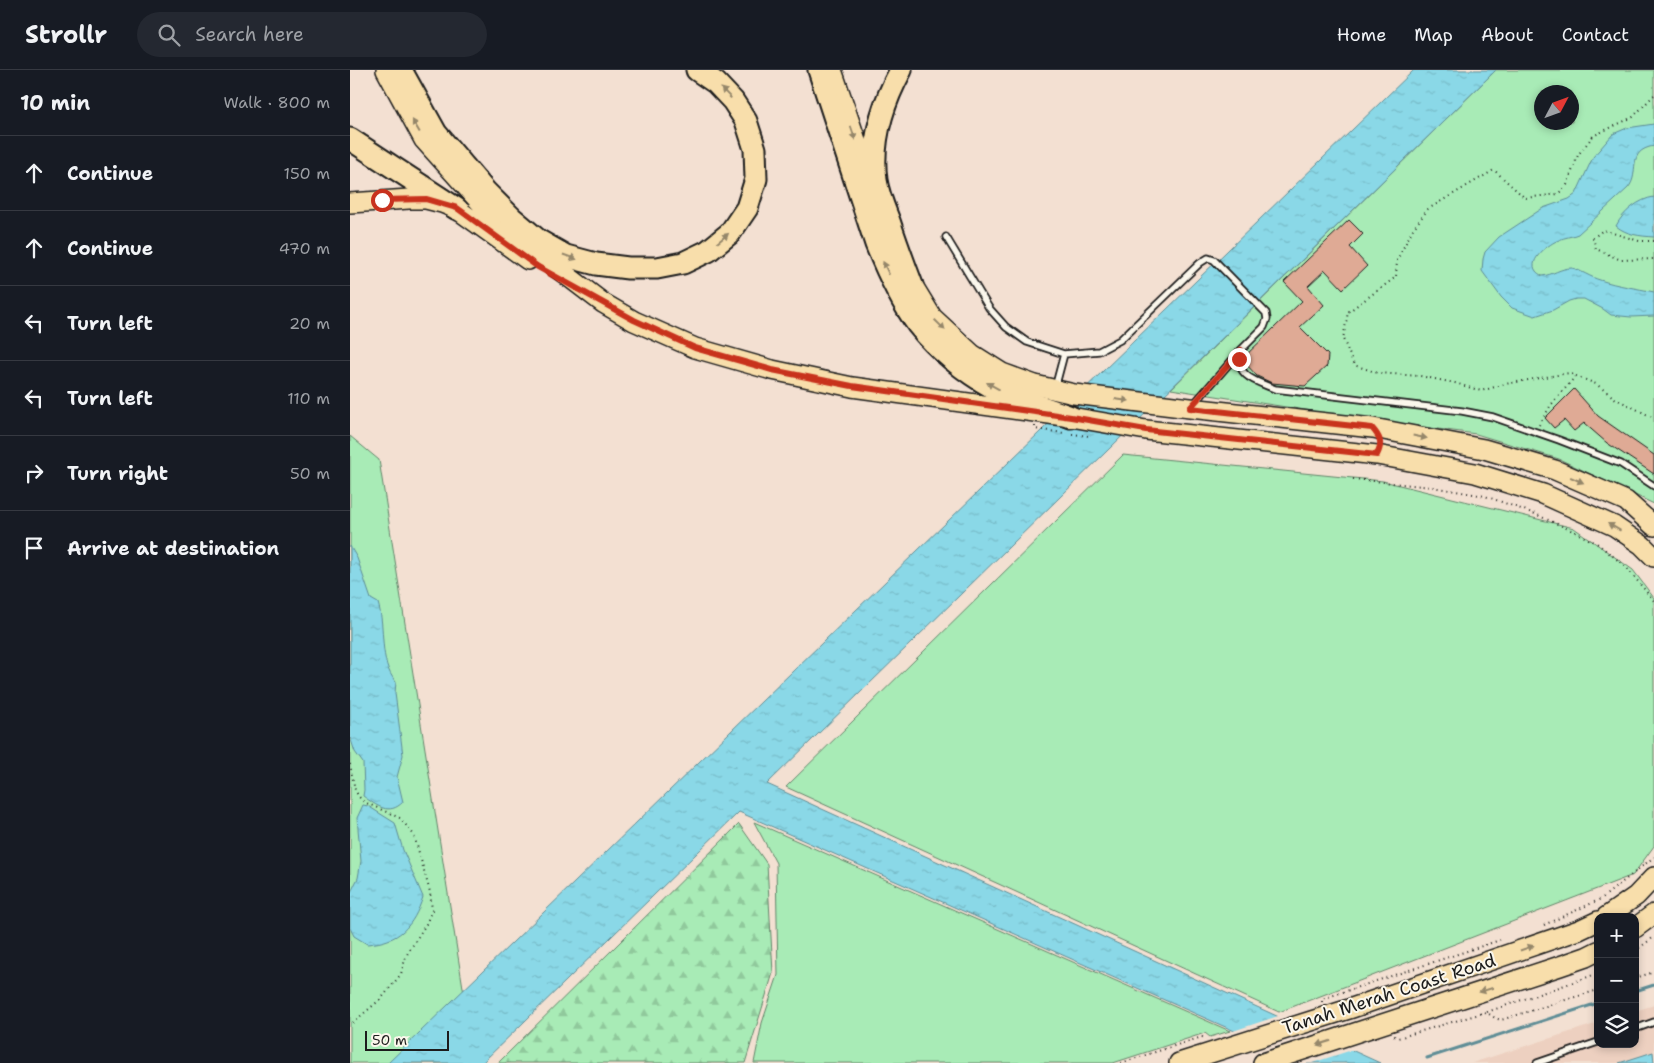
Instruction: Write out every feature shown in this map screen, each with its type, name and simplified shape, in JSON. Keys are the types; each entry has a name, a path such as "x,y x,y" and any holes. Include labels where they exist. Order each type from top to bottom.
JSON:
{"highway":[{"path":"401,70 409,100 486,192 512,218 538,240 566,256 596,264 628,268 657,268 682,263 708,250 730,233 747,208 756,179 755,149 746,121 728,95 716,83 697,70"},
{"path":"819,70 876,244 885,267 917,324 933,342 963,367 992,387 1071,417"},
{"path":"901,70 889,92 880,120 875,166 879,194 912,286"},
{"path":"350,139 457,208"}],"main road":[{"path":"386,70 409,100 424,140 488,211 602,304"},
{"path":"832,70 892,243 912,286 932,317 972,354 1002,373 1036,385 1074,394 1372,428 1484,449 1554,470 1626,502 1650,518"},
{"path":"350,203 426,199 457,208 538,267 602,304 695,348 772,370 852,386 1071,417 1146,430 1377,455 1476,473 1543,494 1614,526 1642,545 1654,556"},
{"path":"1372,428 1379,436 1381,442 1377,455"},
{"path":"1612,913 1636,896 1654,877"},
{"path":"1639,925 1654,914"},
{"name":"Tanah Merah Coast Road","path":"1179,1063 1348,1008 1579,930 1594,923"},
{"name":"Tanah Merah Coast Road","path":"1268,1061 1560,966 1594,953"}],"lane":[{"path":"946,237 988,308 1006,327 1027,342 1064,354 1099,351 1120,340 1200,263 1208,258 1214,260 1266,313 1267,320 1264,327 1190,408"},
{"path":"1241,350 1240,368 1248,377 1274,389 1462,411 1493,417 1621,464 1654,486"},
{"path":"1055,390 1064,354"},
{"path":"1639,1028 1654,1022"},
{"path":"1537,1063 1594,1043"}],"path":[{"path":"1654,95 1633,117 1593,136 1578,155 1567,185 1558,194 1525,198 1494,170 1428,209 1413,229 1397,260 1396,277 1348,312 1343,340 1354,365 1378,373 1420,376 1455,382 1481,392 1505,384 1569,373 1596,384 1616,399 1654,418"},
{"path":"1654,241 1639,241 1603,230 1592,238 1596,249 1621,260 1654,259"},
{"path":"1535,431 1551,405 1576,376"},
{"path":"1044,430 1088,436"},
{"path":"1353,479 1432,487 1485,496 1536,514 1598,544 1625,566 1654,601"},
{"path":"350,764 355,790 359,797 364,802 400,818 414,835 430,892 432,910 426,924 406,956 401,974 382,998 350,1025"},
{"path":"1536,928 1601,899 1654,857"},
{"path":"1639,948 1654,938"},
{"path":"1321,1005 1322,999 1502,940"},
{"path":"1639,977 1654,972"},
{"path":"1392,1035 1398,1038 1486,1012 1594,975"},
{"path":"1486,1012 1501,1020 1594,991"},
{"path":"1121,1063 1202,1037 1208,1041"}],"shaded area":[{"path":"1654,1005 1654,1063 1472,1063 1594,1024 1594,1048 1639,1048 1639,1010"}],"green space":[{"path":"1496,70 1654,70 1654,504 1559,459 1476,434 1363,419 1171,389"},
{"path":"350,436 379,460 475,1063 350,1063"},
{"path":"1123,455 1383,481 1574,528 1633,570 1654,598 1654,846 1633,875 1279,1012 786,787"},
{"path":"754,822 1230,1031 1210,1037 1205,1033 1113,1063 754,1063 762,1023 778,975 776,863"},
{"path":"739,824 767,864 773,973 745,1063 498,1063"}],"water":[{"path":"1414,70 1496,70 767,784 1380,1063 1307,1063 739,812 482,1063 388,1063"},
{"path":"1654,124 1654,146 1645,149 1636,158 1632,182 1628,188 1578,234 1561,239 1545,248 1537,257 1534,267 1536,272 1542,276 1572,268 1607,282 1654,292 1654,316 1631,317 1611,315 1584,299 1569,301 1553,310 1535,316 1512,308 1501,297 1482,271 1485,252 1499,237 1543,208 1569,199 1576,194 1593,157 1613,134 1627,128"},
{"path":"1654,197 1654,237 1629,233 1616,226 1632,207 1643,200"},
{"path":"350,546 357,558 371,599 378,603 387,664 390,674 396,682 395,693 403,755 397,777 403,802 398,806 388,809 378,806 363,796 363,763 355,752 350,737"},
{"path":"363,805 368,806 395,823 403,850 423,897 415,917 403,931 388,940 367,944 354,936 350,928 350,894 358,878 361,861 357,818"},
{"path":"1653,1052 1654,1063 1619,1063"}],"pier":[{"path":"1281,1015 1355,1049 1312,1063 1301,1063 1230,1032"}],"building":[{"path":"1349,220 1363,234 1350,247 1367,266 1343,289 1325,270 1308,286 1324,305 1300,327 1328,355 1327,366 1305,386 1272,383 1257,376 1245,363 1244,357 1302,301 1284,282"},
{"path":"1574,389 1598,416 1654,455 1654,474 1607,443 1584,423 1574,431 1564,420 1554,428 1545,418"}],"waterway":[{"path":"1639,990 1654,985"},
{"path":"1427,1058 1594,1004"}],"route":[{"path":"382,200 426,199 457,208 538,267 602,304 695,348 772,370 852,386 1071,417 1146,430 1377,455 1381,442 1379,436 1372,428 1190,408 1241,350 1239,359"}]}
